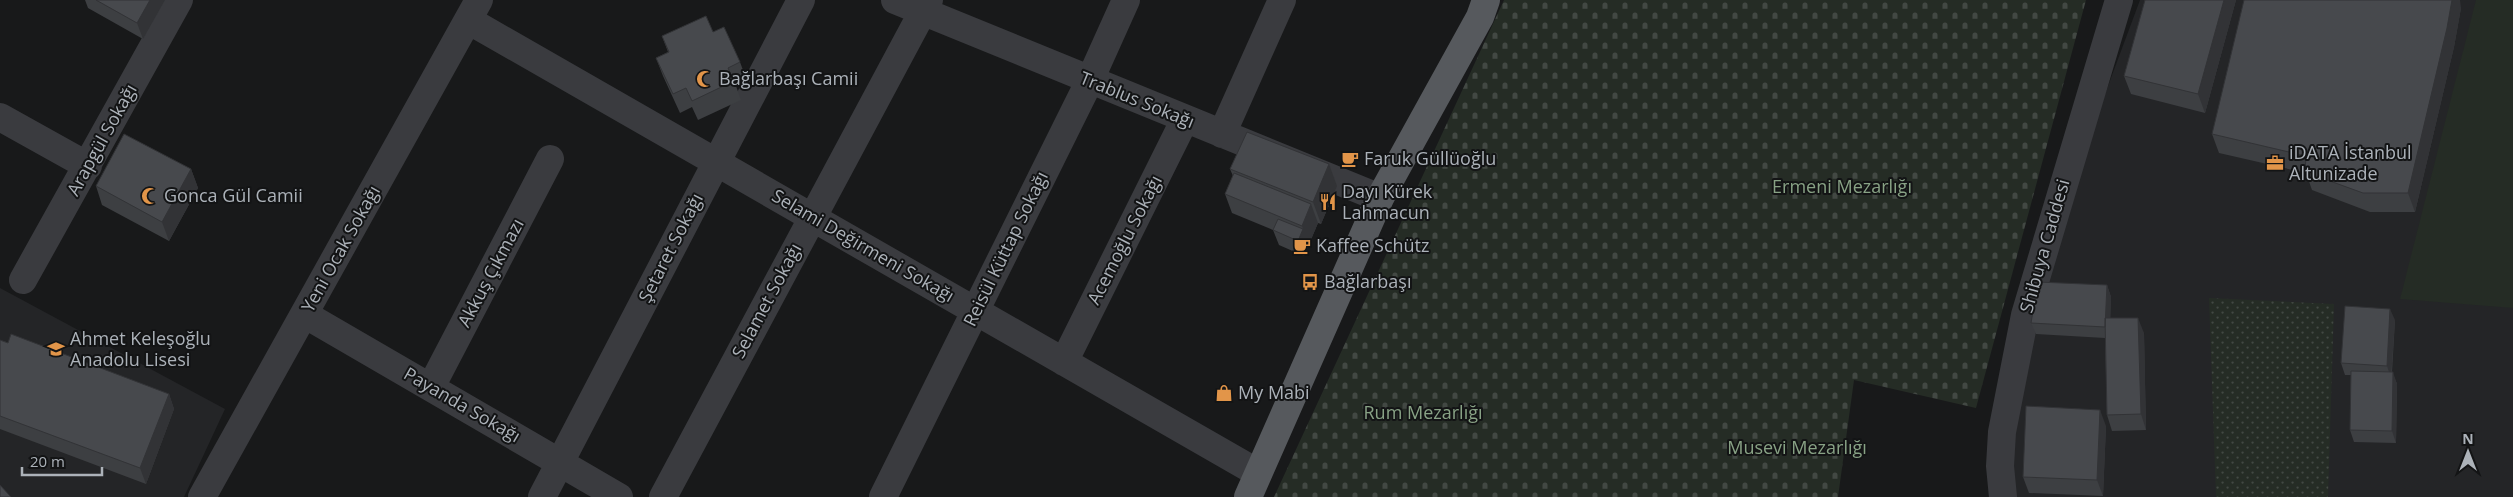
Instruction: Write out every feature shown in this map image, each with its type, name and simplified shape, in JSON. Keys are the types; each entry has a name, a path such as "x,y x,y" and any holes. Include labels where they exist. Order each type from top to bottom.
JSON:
{"main road":[{"path":"1253,485 1380,198 1484,4"}],"street":[{"name":"Arapgül Sokağı","path":"23,280 179,0"},
{"name":"Şetaret Sokağı","path":"542,497 801,0"},
{"name":"Trablus Sokağı","path":"895,0 926,6 1090,80 1380,198"},
{"name":"Reisül Küttap Sokağı","path":"883,497 1090,80 1126,0"},
{"path":"1222,134 1282,0"},
{"name":"Shibuya Caddesi","path":"2003,497 2000,466 2002,432 2025,315 2119,0"},
{"name":"Selamet Sokağı","path":"662,497 926,6"},
{"name":"Selami Değirmeni Sokağı","path":"473,10 716,163 1064,362 1253,485"},
{"name":"Yeni Ocak Sokağı","path":"202,497 473,10"},
{"path":"0,117 88,166"},
{"name":"Acemoğlu Sokağı","path":"1064,362 1185,119"},
{"name":"Akkuş Çıkmazı","path":"431,387 550,160"},
{"name":"Payanda Sokağı","path":"304,314 619,497"}],"shaded area":[{"path":"2140,0 2513,0 2513,497 2015,497 2010,465 2026,344 2073,180"},
{"name":"Ahmet Keleşoğlu Anadolu Lisesi","path":"0,288 225,409 184,497 0,497"}],"green space":[{"name":"Ermeni Mezarlığı","path":"1504,0 2086,0 1976,408 1854,380 1838,497 1274,497"},
{"path":"2476,0 2513,0 2513,308 2400,299"},
{"path":"2209,298 2334,304 2328,497 2216,497"}],"building":[{"path":"96,0 150,0 137,23"},
{"path":"2145,0 2224,0 2198,94 2124,76"},
{"path":"2244,0 2452,0 2408,193 2363,193 2305,172 2306,156 2212,134"},
{"name":"Bağlarbaşı Camii","path":"706,16 713,32 724,27 740,62 728,68 734,81 692,101 686,88 673,94 656,58 669,52 662,36"},
{"path":"1247,132 1329,164 1313,202 1230,169"},
{"name":"Gonca Gül Camii","path":"124,134 191,169 162,222 96,186"},
{"path":"1234,173 1311,204 1302,226 1225,194"},
{"path":"1278,219 1303,229 1298,241 1273,230"},
{"path":"2038,282 2107,285 2105,327 2031,323"},
{"path":"2345,306 2390,309 2387,366 2341,363"},
{"path":"2105,318 2138,318 2141,414 2107,415"},
{"path":"11,334 169,394 140,468 0,416 0,340 8,343"},
{"path":"2351,371 2393,372 2392,431 2350,430"},
{"path":"2026,406 2100,410 2097,480 2023,477"},
{"path":"0,485 11,497 0,497"}],"place":[{"name":"Bağlarbaşı Camii","path":"705,79"},
{"name":"Faruk Güllüoğlu","path":"1350,159"},
{"name":"iDATA İstanbul Altunizade","path":"2275,163"},
{"name":"Gonca Gül Camii","path":"150,196"},
{"name":"Dayı Kürek Lahmacun","path":"1328,202"},
{"name":"Kaffee Schütz","path":"1302,246"},
{"name":"Bağlarbaşı","path":"1310,282"},
{"name":"Ahmet Keleşoğlu Anadolu Lisesi","path":"56,349"},
{"name":"My Mabi","path":"1224,393"}],"park label":[{"name":"Rum Mezarlığı","path":"1423,413"},
{"name":"Musevi Mezarlığı","path":"1797,448"}]}
